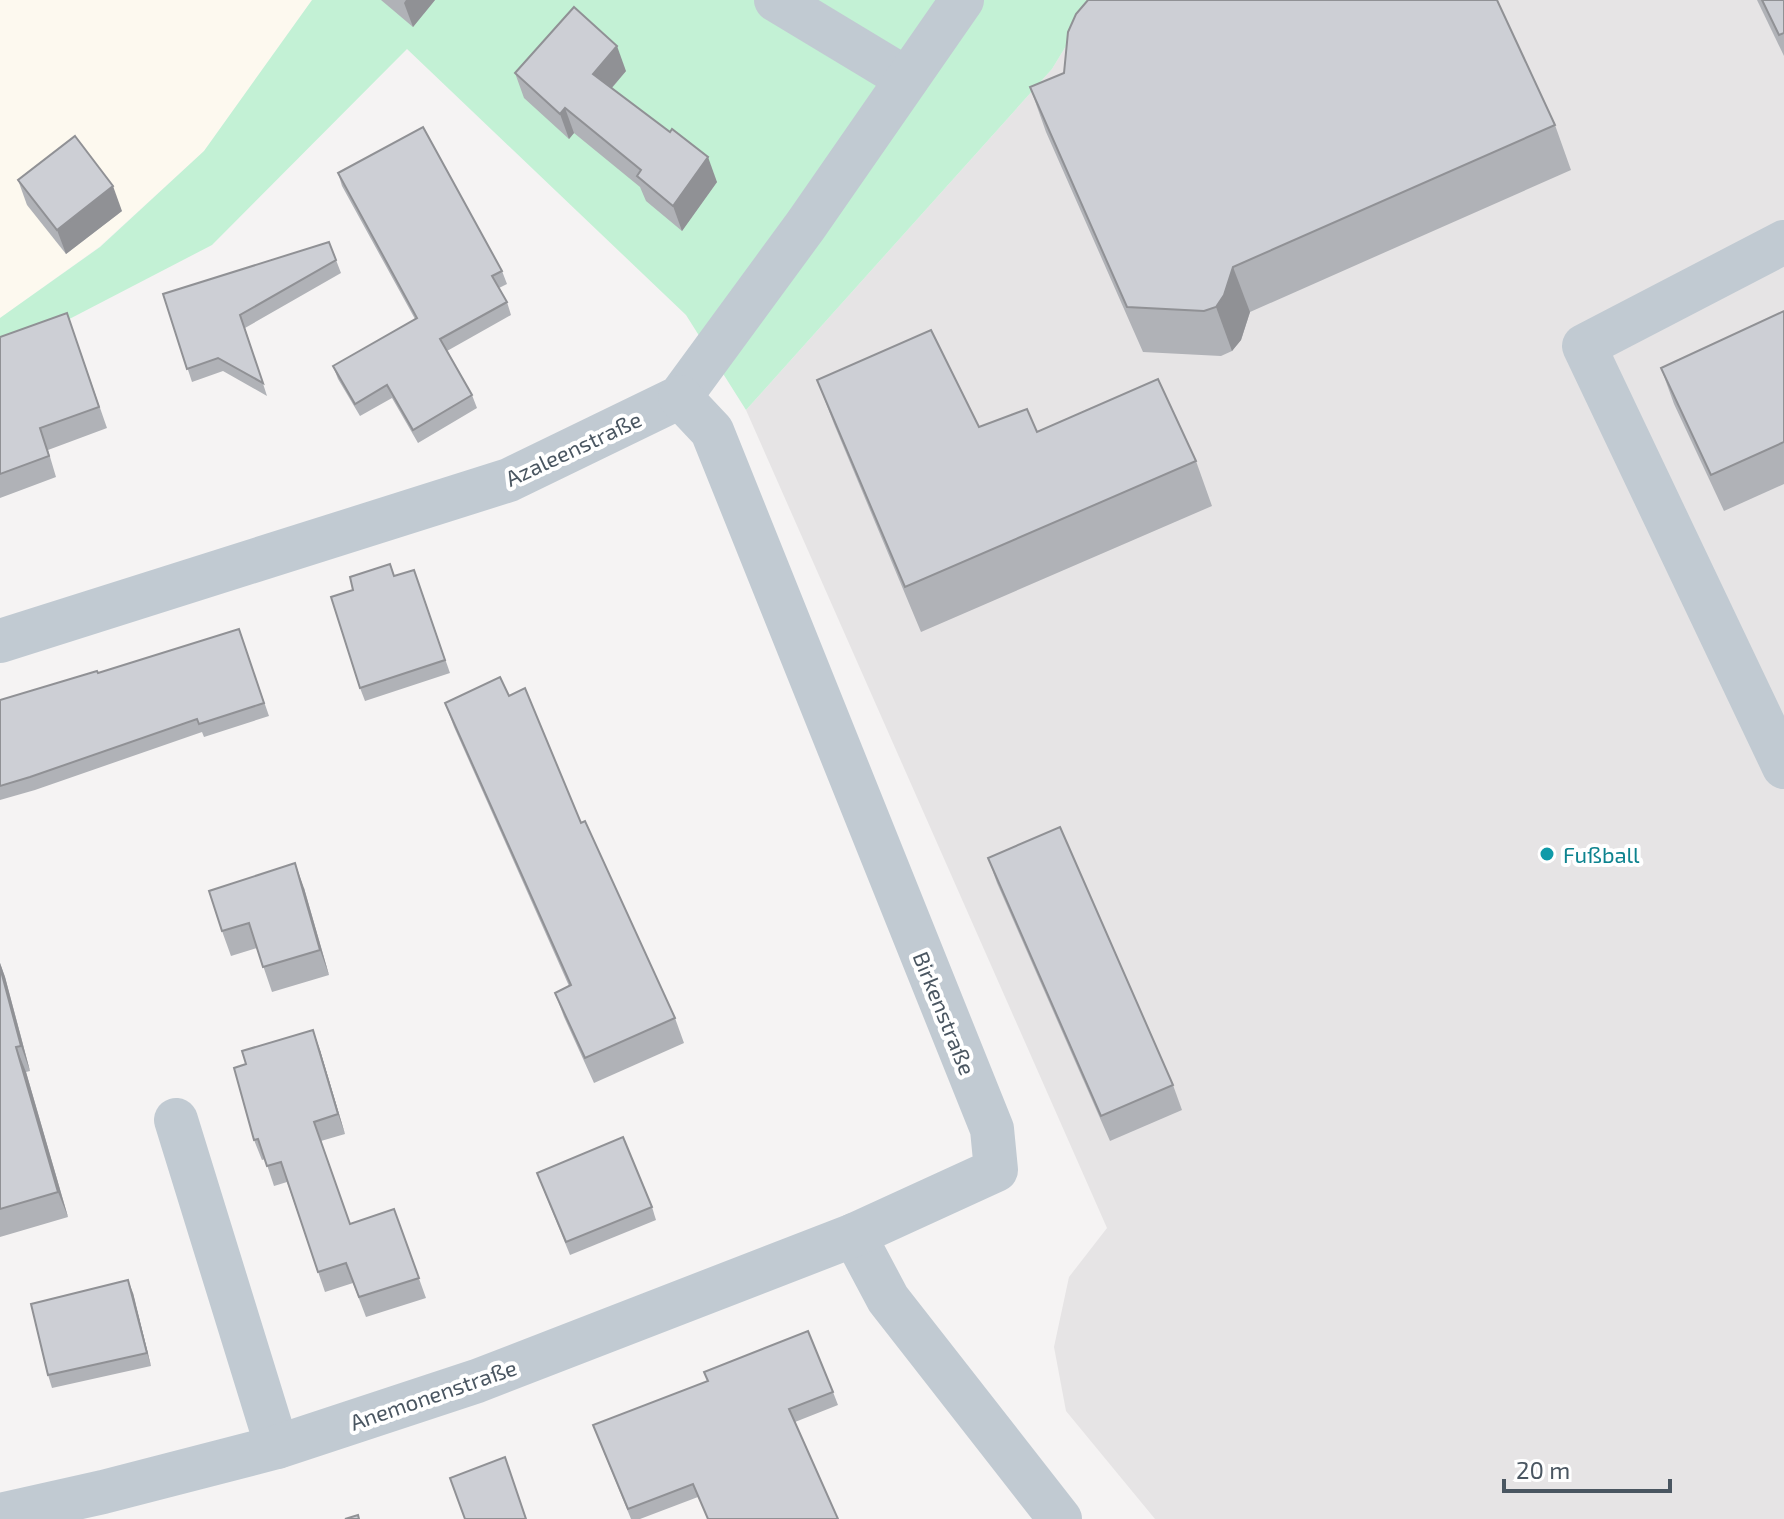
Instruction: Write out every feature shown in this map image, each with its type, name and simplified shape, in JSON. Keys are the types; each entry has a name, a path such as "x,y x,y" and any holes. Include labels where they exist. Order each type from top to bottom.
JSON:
{"street":[{"path":"776,0 907,79"},
{"name":"Azaleenstraße","path":"0,641 509,480 680,397 806,225 962,0"},
{"path":"1784,242 1584,346 1784,767"},
{"name":"Birkenstraße","path":"680,397 712,431 992,1129 996,1170 854,1235"},
{"path":"176,1120 277,1447"},
{"path":"854,1235 888,1299 1060,1519"},
{"name":"Anemonenstraße","path":"0,1515 277,1447 477,1381 854,1235"}],"shaded area":[{"path":"0,0 312,0 204,151 99,247 0,318"},
{"path":"1094,0 1784,0 1784,1519 1155,1519 1066,1411 1054,1347 1069,1277 1107,1228 746,410 1052,69"}],"green space":[{"path":"312,0 1094,0 1052,69 746,410 686,315 407,49 212,245 0,355 0,318 100,247 204,151"}],"building":[{"path":"1088,0 1497,0 1555,125 1233,267 1224,295 1216,307 1204,311 1127,307 1030,87 1064,73 1068,32 1076,14"},
{"path":"1762,0 1784,0 1784,33 1779,35"},
{"path":"574,7 617,46 593,74 708,157 673,206 637,176 641,170 565,108 560,114 515,73"},
{"path":"423,127 502,271 492,276 507,302 440,339 472,395 413,430 387,385 355,404 333,366 417,318 338,173"},
{"path":"75,136 113,186 57,230 18,180"},
{"path":"329,242 336,260 240,315 263,383 218,358 187,369 163,294"},
{"path":"1784,311 1784,442 1711,475 1661,368"},
{"path":"67,313 99,407 40,428 49,456 0,474 0,337"},
{"path":"931,330 979,427 1027,409 1037,432 1158,379 1196,461 905,587 817,380"},
{"path":"390,564 394,576 414,570 445,660 360,688 331,597 353,590 350,577"},
{"path":"239,629 264,703 199,724 197,719 0,786 0,700"},
{"path":"500,677 509,696 525,688 581,823 585,821 675,1018 585,1058 555,993 571,985 445,703"},
{"path":"1060,827 1173,1085 1101,1116 988,858"},
{"path":"295,863 320,950 263,967 249,923 222,931 209,891"},
{"path":"0,967 21,1046 16,1047 58,1192 0,1209"},
{"path":"313,1030 338,1114 314,1122 350,1224 394,1209 419,1278 359,1297 346,1263 318,1272 281,1162 267,1166 258,1139 254,1140 234,1068 246,1064 242,1051"},
{"path":"623,1137 652,1207 566,1242 537,1173"},
{"path":"128,1280 147,1353 48,1375 31,1304"},
{"path":"808,1331 833,1392 789,1409 838,1519 708,1519 693,1484 628,1509 593,1425 708,1381 704,1372"},
{"path":"505,1457 526,1519 465,1519 450,1478"}],"place":[{"name":"Fußball","path":"1547,854"}]}
